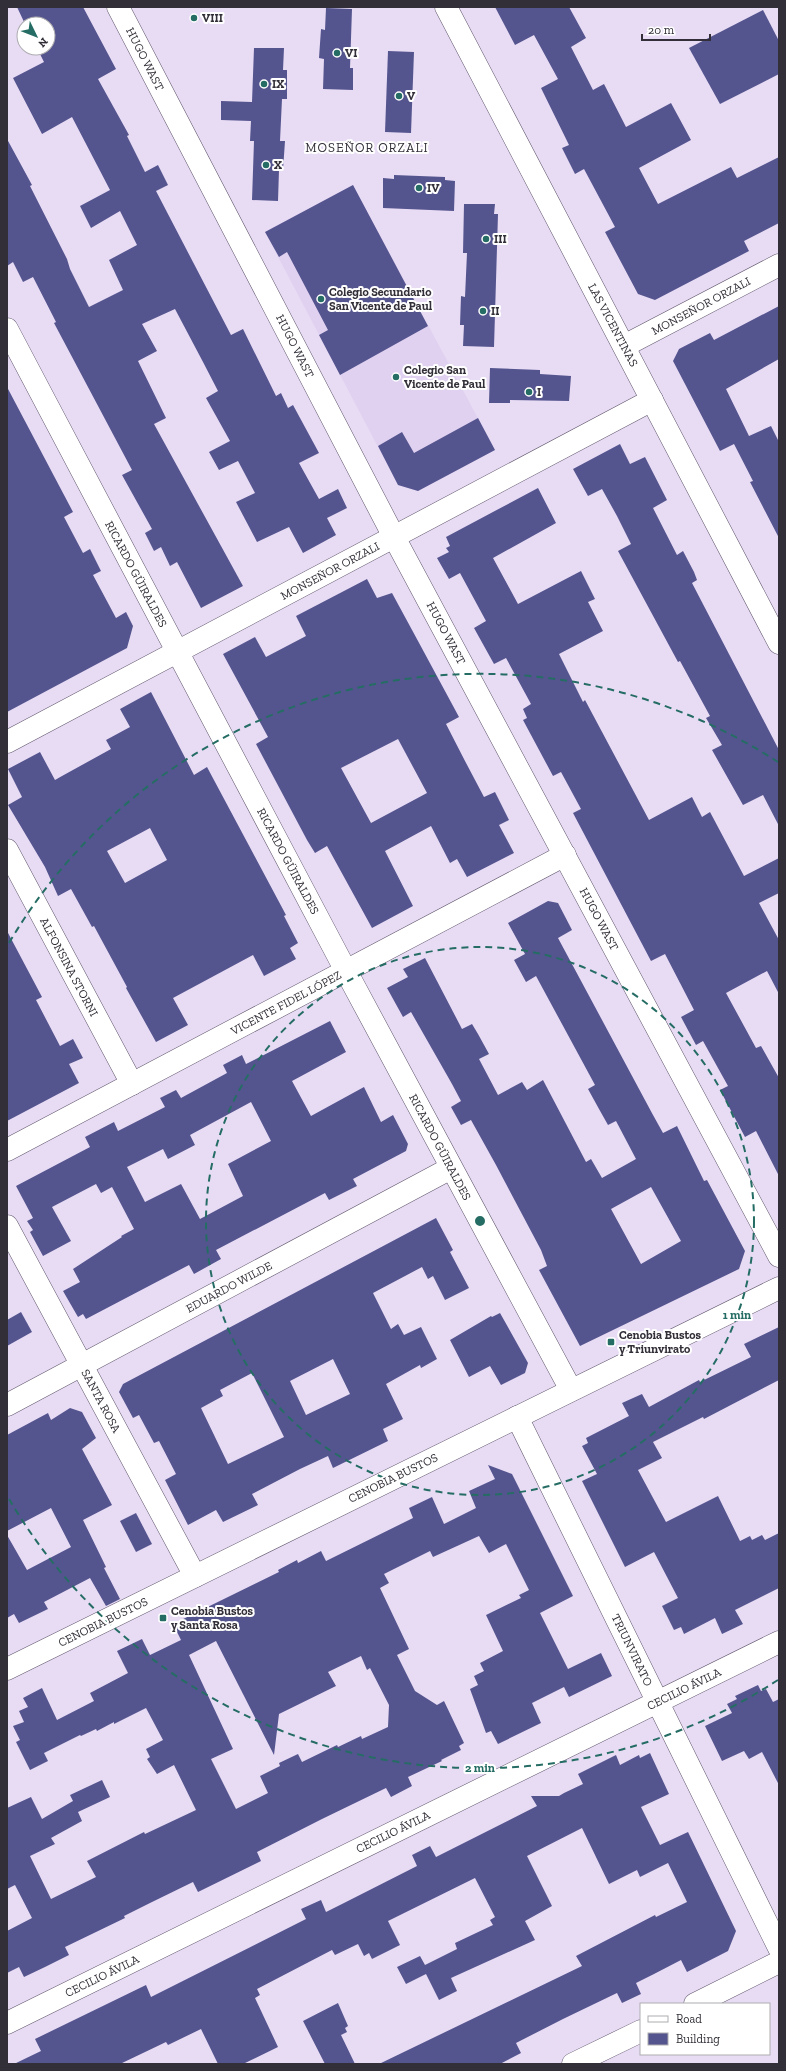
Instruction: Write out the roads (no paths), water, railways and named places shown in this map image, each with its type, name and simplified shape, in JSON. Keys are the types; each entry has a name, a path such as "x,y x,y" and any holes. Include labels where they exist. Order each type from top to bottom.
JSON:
{"street":[{"name":"HUGO WAST","path":"118,7 394,537 779,1256"},
{"name":"LAS VICENTINAS","path":"446,7 779,643"},
{"name":"MONSEÑOR ORZALI","path":"624,346 779,265"},
{"name":"RICARDO GÜIRALDES","path":"7,329 346,971 571,1390"},
{"name":"MONSEÑOR ORZALI","path":"7,742 652,400"},
{"name":"ALFONSINA STORNI","path":"7,850 132,1084"},
{"name":"VICENTE FIDEL LÓPEZ","path":"7,1150 564,855"},
{"name":"EDUARDO WILDE","path":"7,1405 451,1168"},
{"name":"SANTA ROSA","path":"7,1226 195,1576"},
{"name":"CENOBIA BUSTOS","path":"7,1669 779,1288"},
{"name":"TRIUNVIRATO","path":"517,1417 779,1948"},
{"name":"CECILIO ÁVILA","path":"7,2023 779,1642"},
{"path":"697,2003 779,1962"},
{"path":"573,2064 640,2031"}],"place":[{"name":"VIII","path":"194,18"},
{"name":"VI","path":"337,53"},
{"name":"IX","path":"264,84"},
{"name":"V","path":"399,96"},
{"name":"X","path":"266,165"},
{"name":"IV","path":"419,188"},
{"name":"III","path":"486,239"},
{"name":"Colegio Secundario San Vicente de Paul","path":"321,299"},
{"name":"II","path":"483,311"},
{"name":"Colegio San Vicente de Paul","path":"396,377"},
{"name":"I","path":"529,392"},
{"name":"Cenobia Bustos y Triunvirato","path":"611,1342"},
{"name":"Cenobia Bustos y Santa Rosa","path":"163,1618"}],"district":[{"name":"MOSEÑOR ORZALI","path":"367,147"}]}
